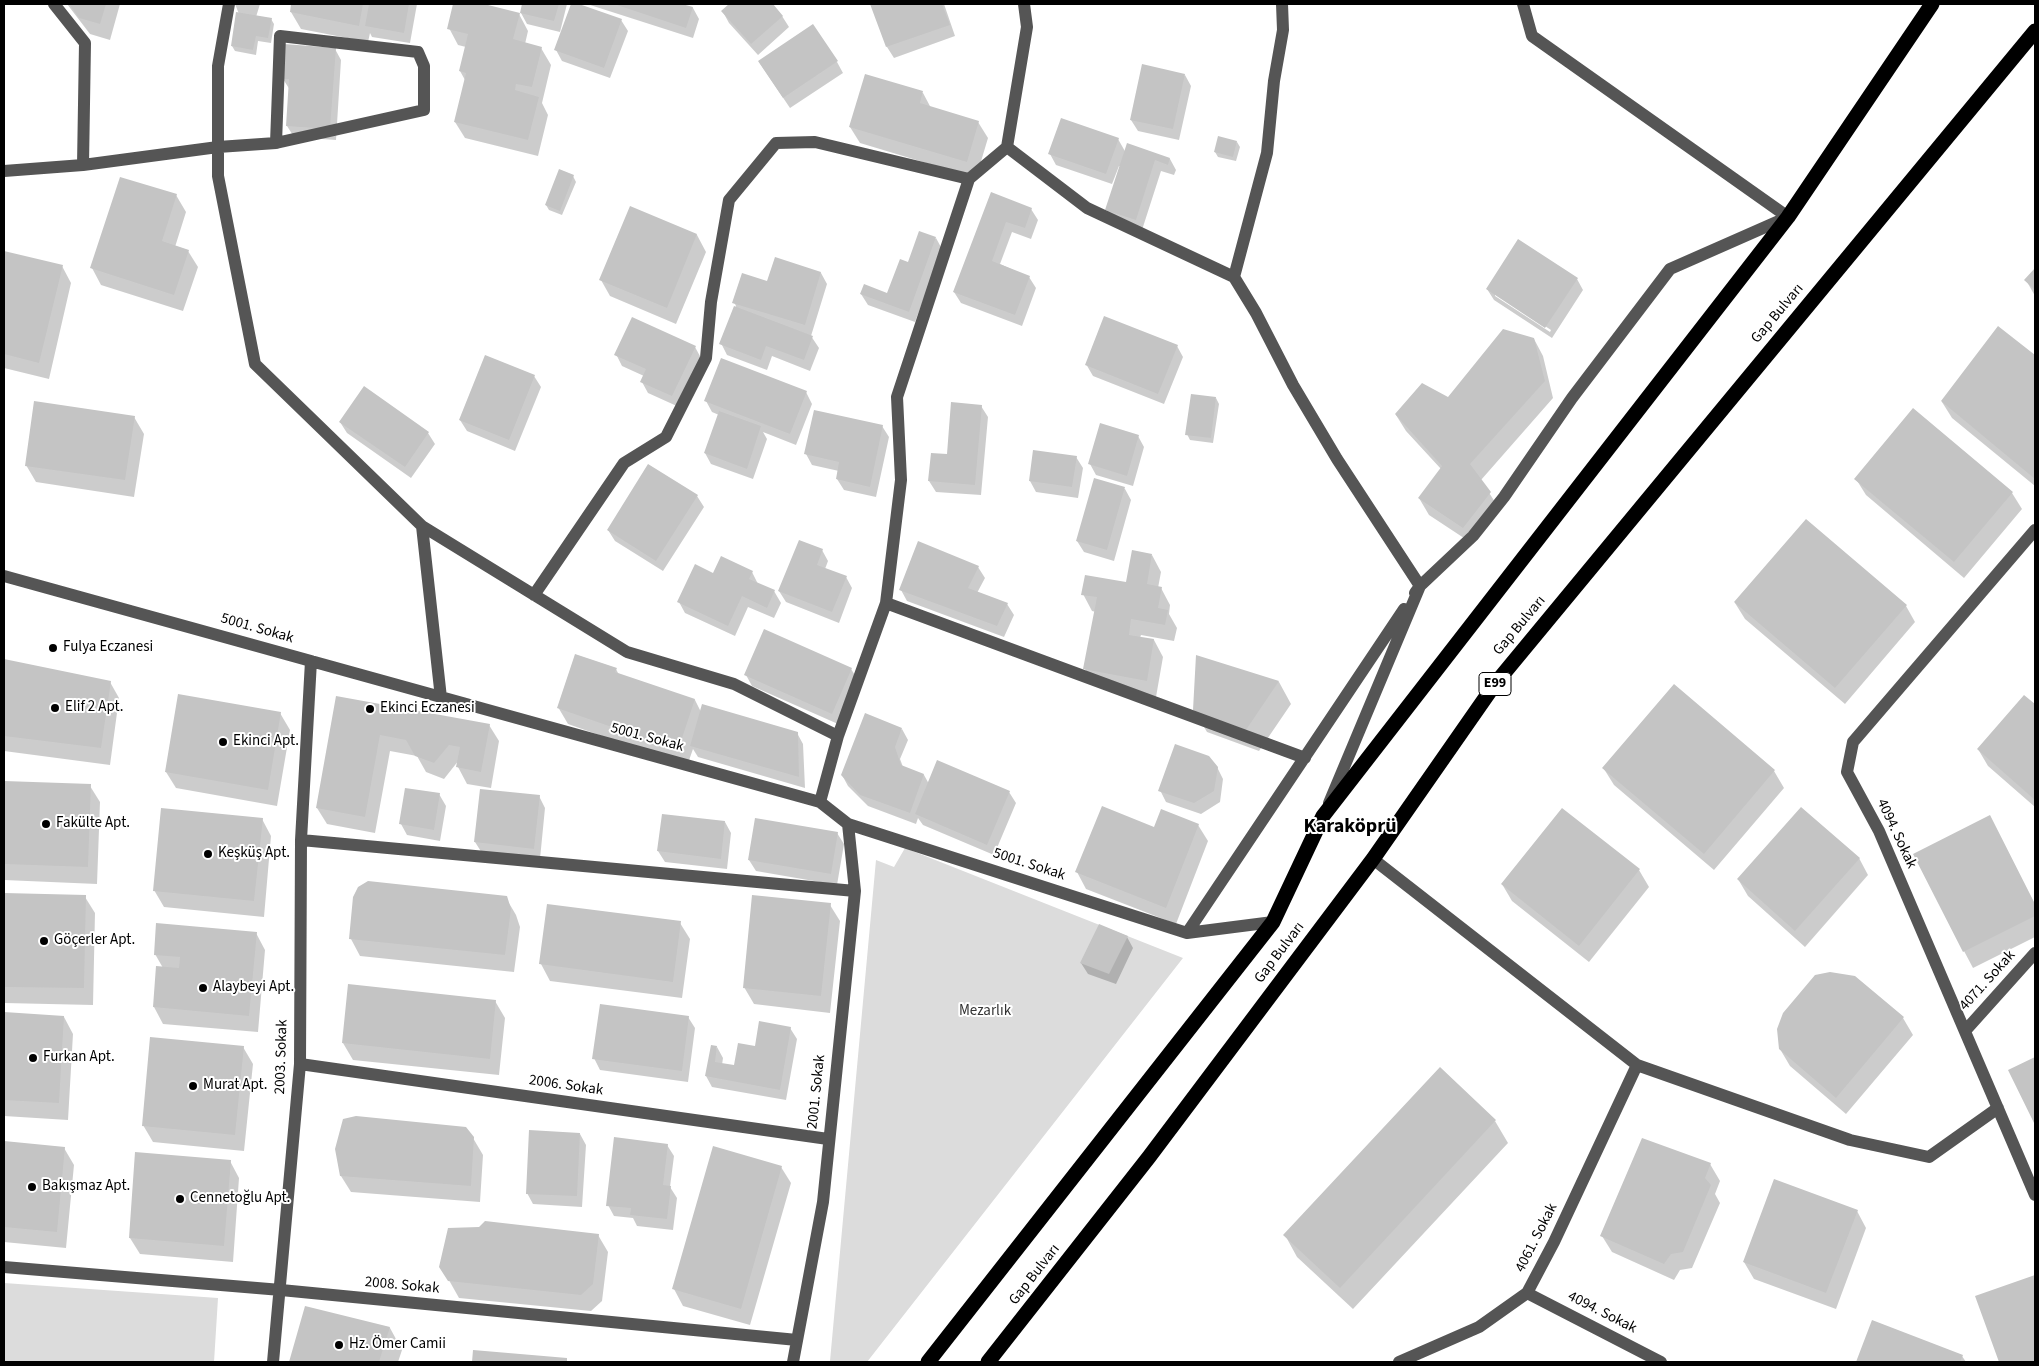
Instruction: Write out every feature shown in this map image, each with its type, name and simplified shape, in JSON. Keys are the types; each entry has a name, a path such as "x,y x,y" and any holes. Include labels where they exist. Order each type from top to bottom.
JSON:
{"highway":[{"name":"Gap Bulvarı","path":"928,1362 1273,922 1323,816 1788,218 1932,4"},
{"name":"Gap Bulvarı","path":"988,1362 1149,1157 1372,859 1495,684 2035,30"}],"street":[{"path":"54,4 85,43 83,165"},
{"path":"229,4 218,66 218,176 255,364 422,526 627,652 734,684 838,736"},
{"path":"820,802 838,736 886,603 900,480 897,398 969,179 1006,147 1027,27 1024,4"},
{"path":"1234,277 1266,153 1274,81 1283,30 1282,4"},
{"path":"1523,4 1532,36 1788,218"},
{"path":"4,171 83,165 218,147 276,143 424,110 424,66 418,52 280,36 276,143"},
{"path":"534,595 624,463 666,437 706,358 710,302 729,200 776,143 815,142 969,179"},
{"path":"1006,147 1087,208 1234,277 1256,313 1293,385 1337,459 1420,586"},
{"path":"1187,933 1420,586 1473,536 1504,497 1572,398 1670,269 1788,218"},
{"path":"422,526 441,698"},
{"name":"4094. Sokak","path":"2035,530 1853,742 1847,772 1878,831 2035,1195"},
{"name":"5001. Sokak","path":"4,576 820,802 848,824 1187,933 1273,922"},
{"path":"1323,816 1420,586"},
{"path":"886,603 1304,758"},
{"name":"2003. Sokak","path":"273,1362 300,1064 301,840 311,661"},
{"name":"2001. Sokak","path":"793,1362 823,1202 855,891 848,824"},
{"path":"301,840 855,891"},
{"path":"1372,859 1637,1065 1850,1140 1929,1157 1998,1108"},
{"name":"4071. Sokak","path":"1965,1032 2035,953"},
{"name":"2006. Sokak","path":"300,1064 828,1139"},
{"name":"4061. Sokak","path":"1399,1362 1479,1327 1527,1293 1554,1242 1637,1065"},
{"name":"2008. Sokak","path":"4,1267 281,1290 797,1340"},
{"name":"4094. Sokak","path":"1527,1293 1661,1362"}],"green space":[{"name":"Mezarlık","path":"905,848 1183,958 867,1362 833,1362 830,1361 876,860 894,867"},
{"path":"4,1283 218,1298 214,1362 4,1362"}],"building":[{"path":"69,4 106,4 100,24 79,18"},
{"path":"291,4 363,4 359,26 290,12"},
{"path":"369,4 409,4 404,33 365,26"},
{"path":"453,4 484,4 520,13 513,39 542,47 532,87 516,84 515,90 539,97 528,140 454,122 466,73 459,71 468,34 447,29"},
{"path":"522,4 559,4 554,21 520,13"},
{"path":"571,4 579,4 622,19 604,68 554,50"},
{"path":"614,4 682,4 693,7 686,28"},
{"path":"729,4 773,4 783,16 751,44 721,11"},
{"path":"870,4 942,4 950,25 886,47"},
{"path":"236,12 272,18 268,38 256,36 253,50 231,46"},
{"path":"813,24 838,61 783,98 758,61"},
{"path":"284,44 336,48 330,129 286,126 289,79 282,79"},
{"path":"1142,64 1185,74 1173,129 1130,120"},
{"path":"865,74 923,91 920,103 979,121 967,162 849,127"},
{"path":"1061,118 1119,138 1106,174 1048,154"},
{"path":"1218,136 1237,141 1233,157 1214,152"},
{"path":"1127,143 1170,158 1168,165 1155,160 1136,220 1105,210"},
{"path":"559,169 574,175 560,211 545,205"},
{"path":"120,177 177,194 162,241 189,250 174,295 90,268"},
{"path":"991,192 1032,208 1025,228 1006,222 992,261 1030,276 1015,315 953,292"},
{"path":"630,206 697,234 667,308 599,280"},
{"path":"919,231 936,237 909,312 860,294 864,284 887,293 900,259 908,262"},
{"path":"1518,239 1578,278 1545,328 1486,289"},
{"path":"4,251 63,265 39,363 4,354"},
{"path":"775,257 821,272 805,325 732,303 742,273 767,281"},
{"path":"2035,268 2035,290 2024,280"},
{"path":"734,306 813,336 804,360 766,346 761,360 719,344"},
{"path":"1104,316 1178,345 1158,394 1085,365"},
{"path":"632,317 696,346 672,396 640,382 646,369 614,355"},
{"path":"1998,326 2035,355 2035,479 1941,401"},
{"path":"1503,329 1534,338 1545,381 1470,464 1491,492 1463,528 1418,498 1442,466 1395,414 1422,383 1448,397"},
{"path":"485,355 535,375 509,440 459,420"},
{"path":"721,358 807,391 790,434 704,401"},
{"path":"364,386 429,432 405,467 339,422"},
{"path":"1191,394 1216,397 1211,438 1185,435"},
{"path":"34,401 135,416 125,480 25,466"},
{"path":"951,402 982,405 975,485 928,481 931,453 947,454"},
{"path":"1913,408 2013,492 1954,562 1854,479"},
{"path":"814,410 883,425 870,487 836,479 839,462 804,454"},
{"path":"719,411 761,426 747,469 704,453"},
{"path":"1100,423 1139,435 1127,476 1088,464"},
{"path":"1033,450 1077,456 1072,487 1029,481"},
{"path":"648,464 698,495 656,561 607,530"},
{"path":"1094,478 1125,487 1107,550 1076,541"},
{"path":"1806,519 1907,605 1835,688 1734,602"},
{"path":"799,540 823,549 817,565 847,576 832,612 778,591"},
{"path":"918,541 979,566 968,588 1008,603 997,626 899,590"},
{"path":"1132,550 1152,554 1147,584 1162,587 1158,608 1168,610 1165,625 1131,619 1129,635 1154,639 1147,681 1083,669 1097,597 1081,595 1085,575 1126,582"},
{"path":"721,556 753,571 749,579 775,590 767,608 742,596 728,626 677,602 695,564 713,573"},
{"path":"764,629 852,668 832,714 744,675"},
{"path":"575,654 617,668 615,672 695,699 678,750 557,708"},
{"path":"1196,655 1279,681 1246,730 1193,710"},
{"name":"Elif 2 Apt.","path":"4,659 111,681 101,748 4,736"},
{"path":"1674,684 1775,770 1704,854 1602,768"},
{"name":"Ekinci Apt.","path":"178,694 281,712 268,790 165,772"},
{"path":"2024,695 2035,704 2035,800 1977,749"},
{"path":"336,696 490,724 481,772 456,767 460,747 449,745 434,763 415,756 406,740 380,735 365,817 316,808"},
{"path":"702,704 798,732 799,777 690,746"},
{"path":"865,713 902,728 895,747 901,765 924,774 910,813 860,795 841,775"},
{"path":"1175,744 1209,756 1218,767 1214,791 1194,803 1158,791"},
{"path":"937,760 1010,791 987,845 915,814"},
{"name":"Fakülte Apt.","path":"4,781 91,784 88,867 4,864"},
{"path":"405,788 440,793 434,830 399,824"},
{"path":"480,789 540,795 534,849 474,842"},
{"path":"1102,806 1154,827 1161,809 1199,824 1166,908 1075,872"},
{"path":"1801,807 1860,858 1795,931 1737,879"},
{"name":"Keşküş Apt.","path":"161,808 263,818 254,901 153,891"},
{"path":"1562,808 1640,869 1579,946 1501,884"},
{"path":"662,814 725,821 721,859 657,851"},
{"path":"1990,815 2035,904 2035,916 1963,952 1913,854"},
{"path":"755,818 838,832 831,874 748,860"},
{"path":"368,881 507,896 511,909 505,955 349,939 353,897 358,887"},
{"name":"Göçerler Apt.","path":"4,893 86,895 84,988 4,987"},
{"path":"752,895 831,903 821,996 743,988"},
{"path":"547,904 681,921 673,982 539,964"},
{"name":"Alaybeyi Apt.","path":"156,923 257,932 249,1016 153,1007 156,966 179,968 180,957 154,955"},
{"path":"1099,924 1128,936 1109,974 1080,963"},
{"path":"1830,972 1855,976 1904,1017 1836,1098 1779,1049 1777,1029 1783,1013 1815,975"},
{"path":"348,984 496,1000 490,1059 342,1043"},
{"path":"600,1004 689,1016 682,1071 592,1059"},
{"name":"Furkan Apt.","path":"4,1012 64,1016 59,1103 4,1100"},
{"path":"759,1021 791,1027 780,1090 705,1076 711,1045 717,1046 715,1062 734,1065 738,1043 755,1046"},
{"name":"Murat Apt.","path":"150,1037 244,1046 235,1135 142,1126"},
{"path":"2035,1057 2035,1125 2008,1070"},
{"path":"1440,1067 1496,1120 1340,1288 1283,1235"},
{"path":"356,1116 466,1127 474,1137 471,1186 340,1176 335,1149 343,1119"},
{"path":"529,1130 580,1133 577,1196 526,1194"},
{"path":"614,1137 668,1144 663,1185 671,1186 667,1219 630,1215 631,1208 606,1206"},
{"path":"1642,1138 1711,1163 1705,1178 1711,1185 1683,1252 1671,1254 1664,1264 1600,1236"},
{"name":"Bakışmaz Apt.","path":"4,1141 65,1147 57,1232 4,1227"},
{"path":"713,1146 782,1166 741,1309 672,1289"},
{"name":"Cennetoğlu Apt.","path":"135,1152 231,1160 224,1246 129,1238"},
{"path":"1774,1179 1858,1210 1826,1293 1743,1262"},
{"path":"485,1221 599,1234 593,1284 581,1295 448,1281 439,1267 448,1228 479,1227"},
{"path":"2035,1275 2035,1362 1999,1362 1975,1296"},
{"name":"Hz. Ömer Camii","path":"305,1306 390,1327 379,1362 289,1362"},
{"path":"1872,1320 1963,1355 1960,1362 1856,1362"},
{"path":"473,1350 567,1358 567,1362 472,1362"}],"place":[{"name":"Fulya Eczanesi","path":"53,648"},
{"name":"Elif 2 Apt.","path":"55,708"},
{"name":"Ekinci Eczanesi","path":"370,709"},
{"name":"Ekinci Apt.","path":"223,742"},
{"name":"Fakülte Apt.","path":"46,824"},
{"name":"Keşküş Apt.","path":"208,854"},
{"name":"Göçerler Apt.","path":"44,941"},
{"name":"Alaybeyi Apt.","path":"203,988"},
{"name":"Furkan Apt.","path":"33,1058"},
{"name":"Murat Apt.","path":"193,1086"},
{"name":"Bakışmaz Apt.","path":"32,1187"},
{"name":"Cennetoğlu Apt.","path":"180,1199"},
{"name":"Hz. Ömer Camii","path":"339,1345"}],"district":[{"name":"Karaköprü","path":"1350,828"}]}
